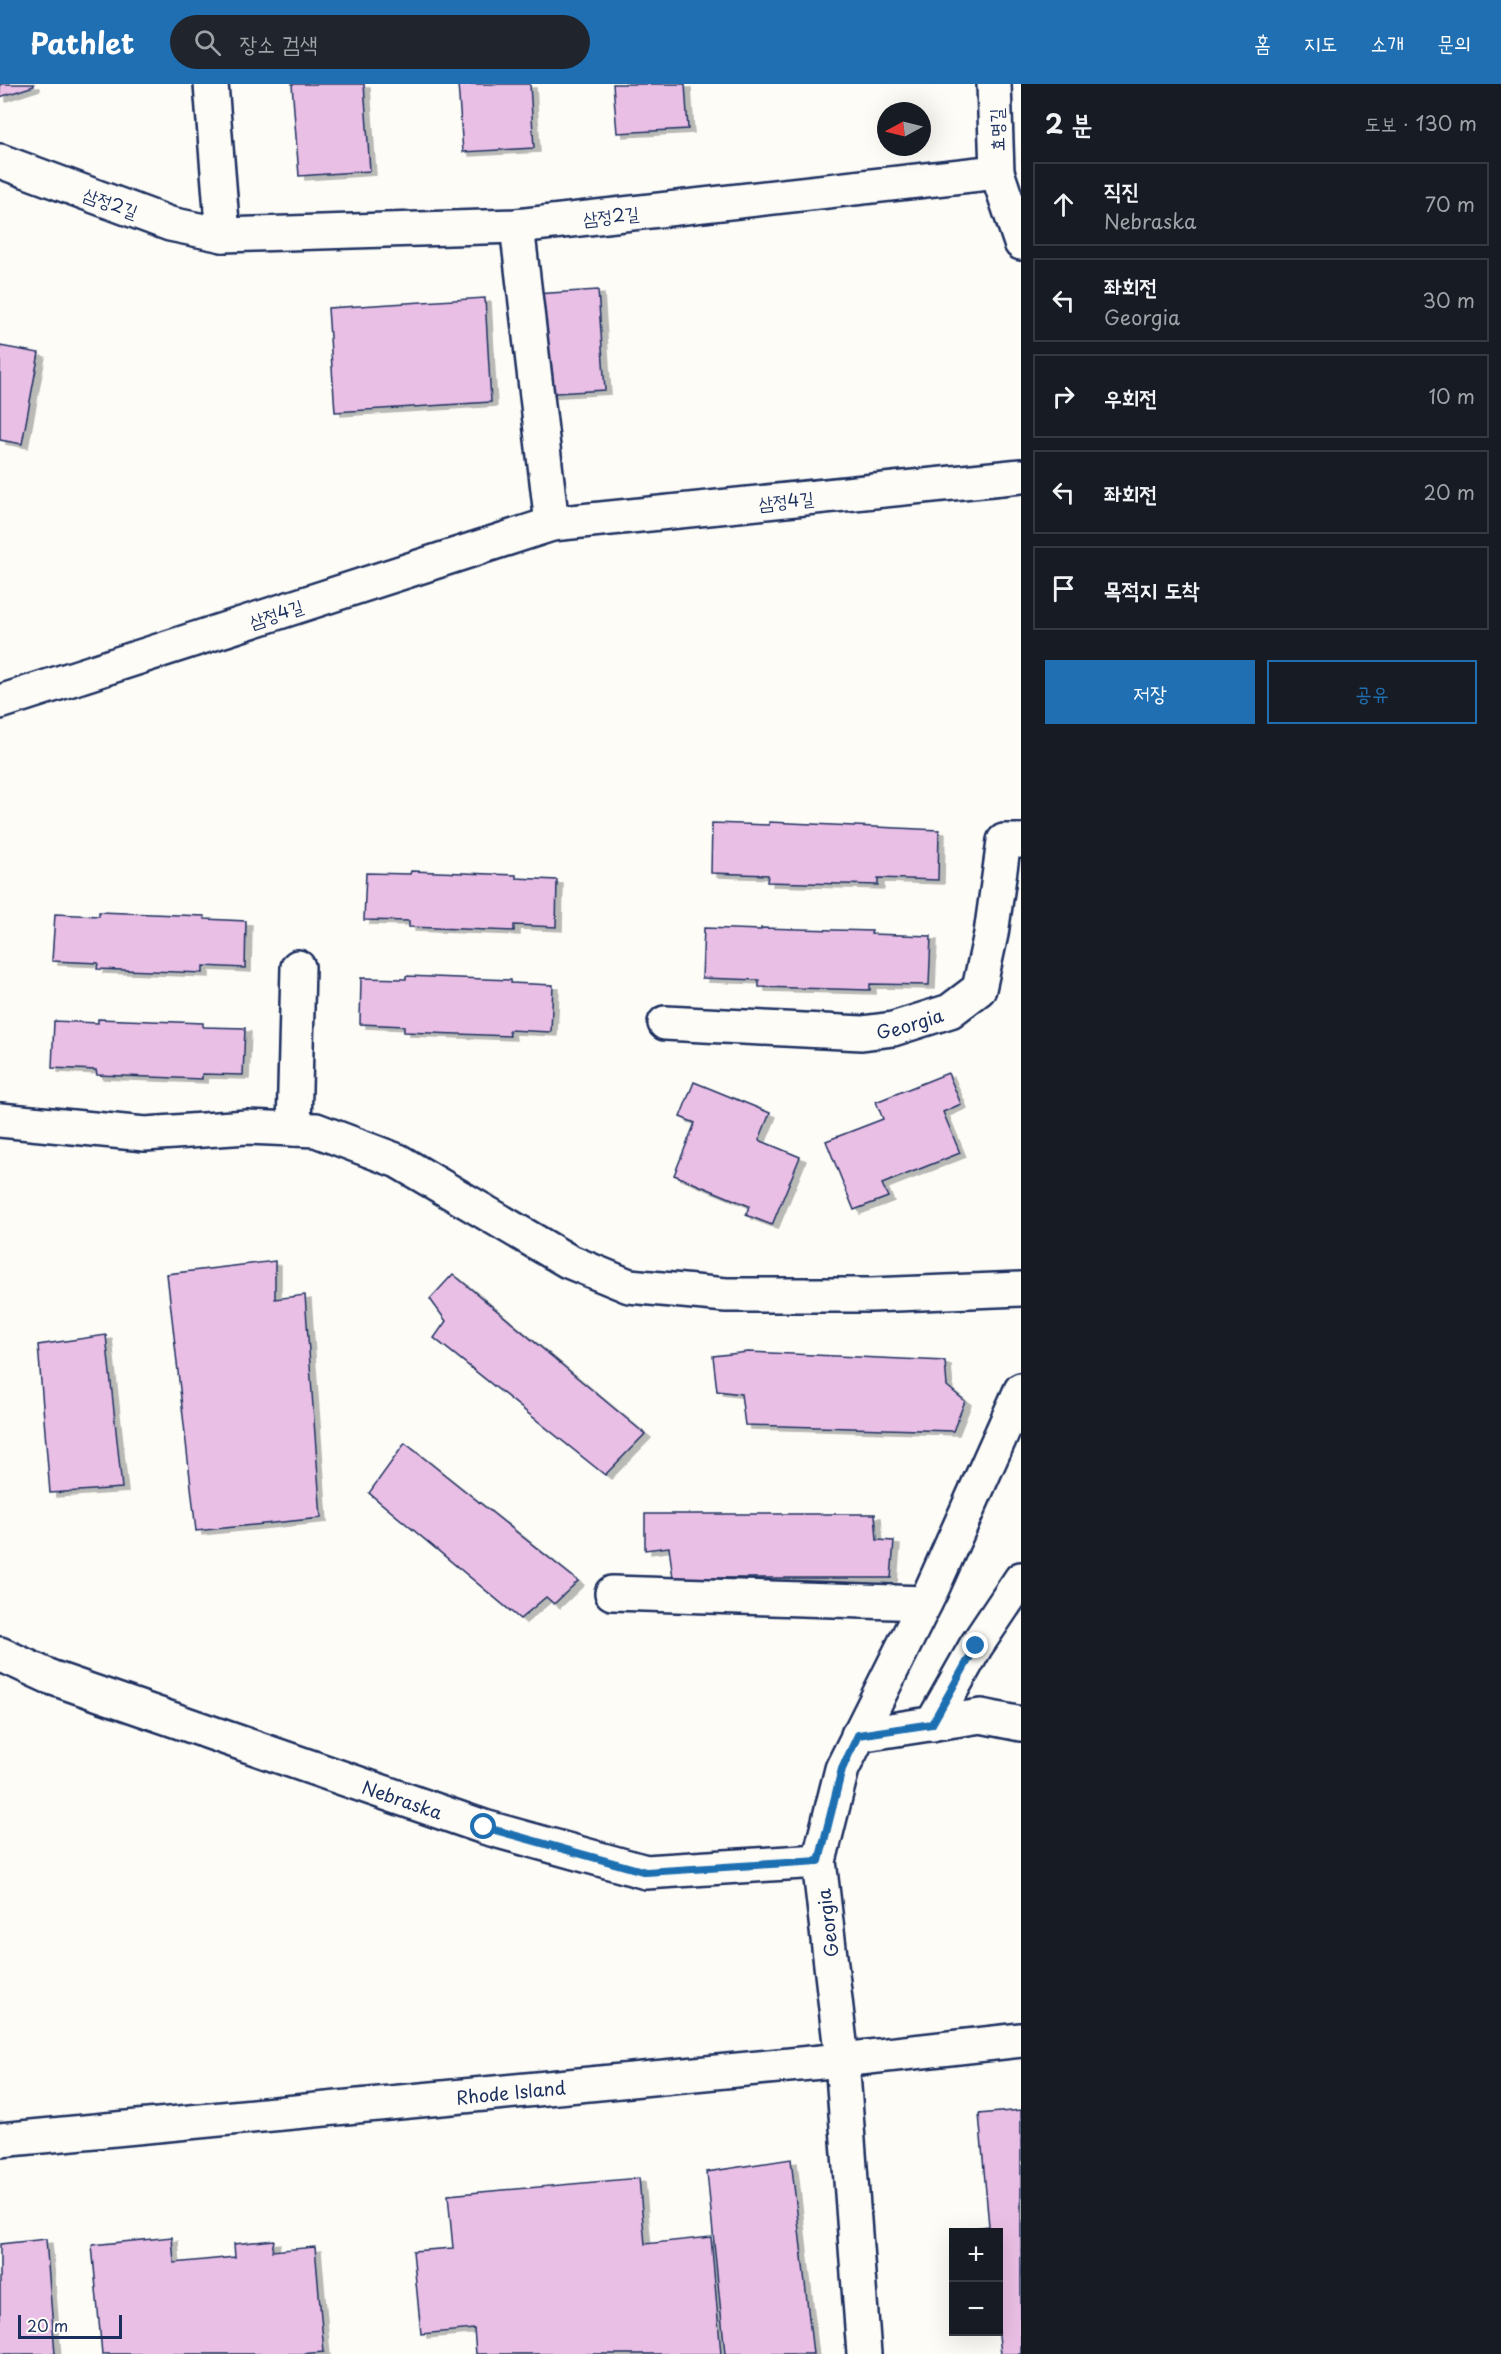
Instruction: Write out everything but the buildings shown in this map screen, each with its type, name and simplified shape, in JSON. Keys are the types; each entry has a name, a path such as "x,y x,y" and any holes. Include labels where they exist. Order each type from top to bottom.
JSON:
{"street":[{"path":"210,84 223,235"},
{"name":"효명길","path":"994,84 997,172 1021,243"},
{"name":"삼정2길","path":"0,161 170,224 223,235 517,226 997,172"},
{"path":"517,226 552,524"},
{"name":"삼정4길","path":"0,702 552,524 1021,476"},
{"name":"Georgia","path":"665,1023 862,1033 893,1029 950,1011 979,989 991,934 1004,841 1021,841"},
{"path":"294,1129 298,968"},
{"path":"0,1120 145,1134 247,1126 316,1130 398,1161 568,1261 629,1286 726,1295 871,1295 1021,1288"},
{"name":"Georgia","path":"864,2354 842,2060 819,1861 842,1769 925,1603 1021,1390"},
{"path":"932,1724 976,1646 1021,1579"},
{"path":"612,1593 925,1603"},
{"name":"Nebraska","path":"0,1654 50,1677 484,1827 646,1872 819,1861"},
{"path":"858,1735 981,1716 1021,1724"},
{"name":"Rhode Island","path":"0,2140 842,2060 1021,2040"}],"route":[{"path":"484,1827 646,1872 819,1861 842,1769 858,1735 932,1724 976,1646"}]}
